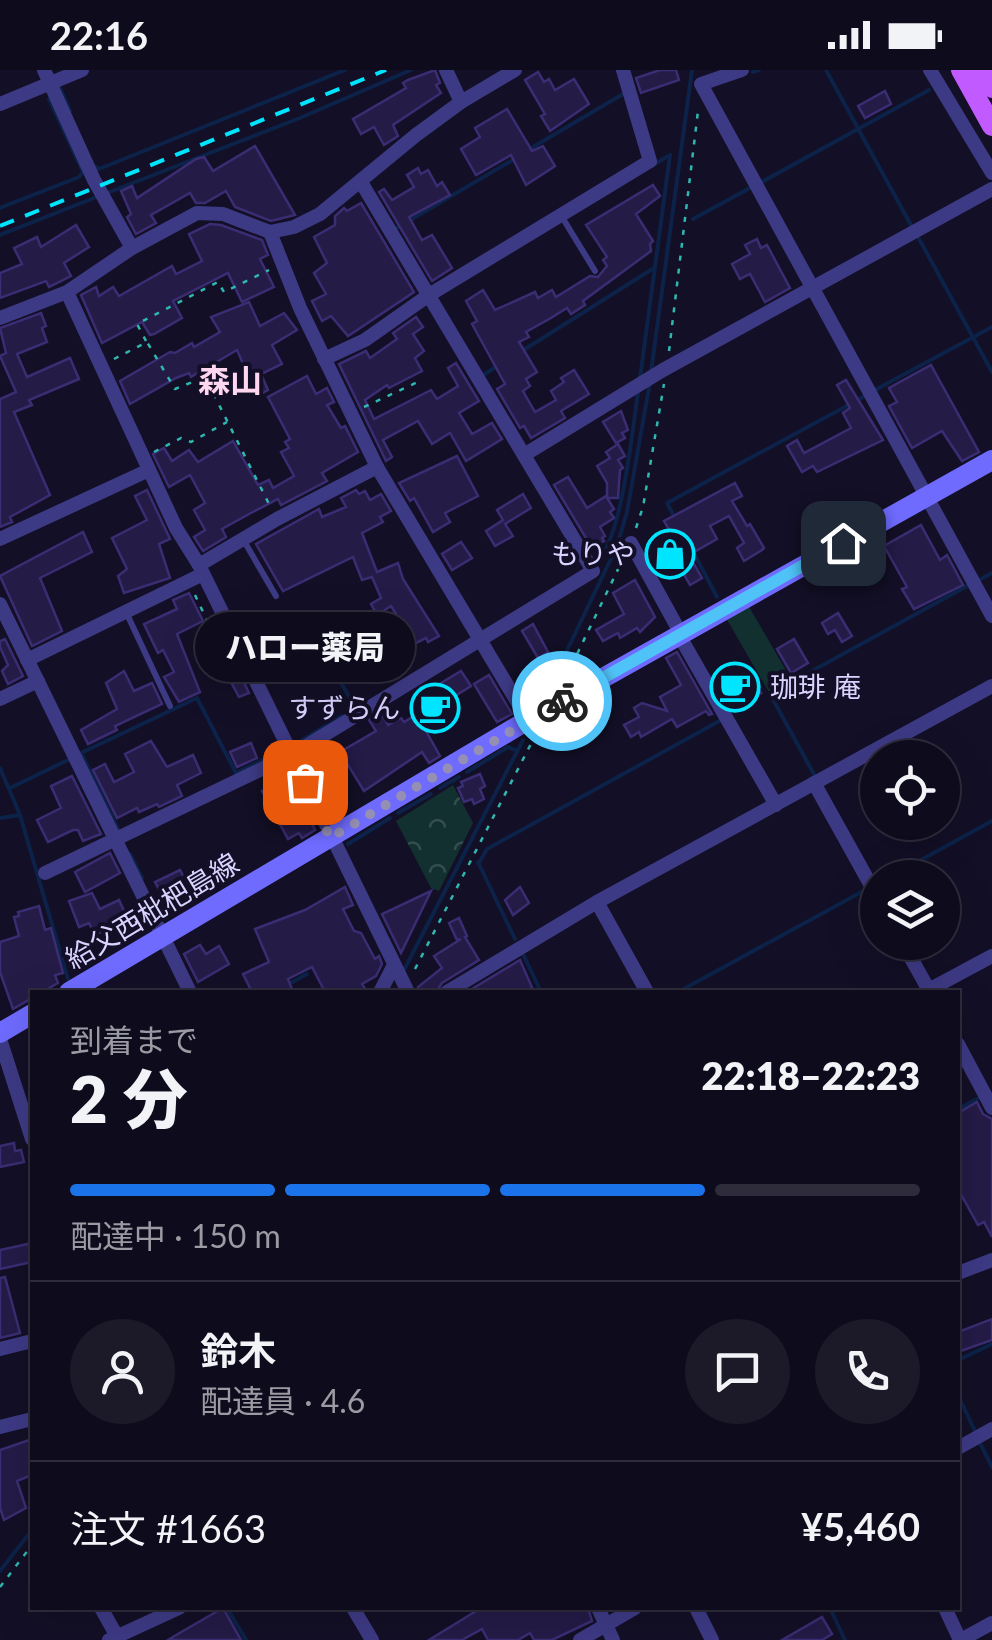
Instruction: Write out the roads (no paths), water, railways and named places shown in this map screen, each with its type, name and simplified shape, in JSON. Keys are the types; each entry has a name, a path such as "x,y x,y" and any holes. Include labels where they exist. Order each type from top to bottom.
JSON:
{"main road":[{"path":"969,72 992,88"},
{"path":"969,72 992,126"},
{"name":"給父西枇杷島線","path":"72,990 528,720 992,460"},
{"path":"0,1036 30,1015"}],"street":[{"path":"0,104 46,76 82,70"},
{"path":"446,70 461,102"},
{"path":"0,318 67,292 132,248 197,213 223,214 270,232 294,227 320,214 461,102 515,70"},
{"path":"324,359 365,340 428,295 650,161 624,70"},
{"path":"742,70 701,84 992,616"},
{"path":"930,70 992,173"},
{"path":"46,76 98,187 132,248"},
{"path":"45,873 293,754 594,570 361,182"},
{"path":"524,454 663,370 992,189"},
{"path":"270,232 324,359 377,466 528,720"},
{"path":"67,292 176,528 293,754 330,838 406,989"},
{"path":"0,539 146,464"},
{"path":"27,660 188,581 242,539 377,466"},
{"path":"631,543 776,804"},
{"path":"0,604 189,990"},
{"path":"0,700 38,682"},
{"path":"450,990 597,902 992,686"},
{"path":"814,783 860,866"},
{"path":"597,902 647,990"},
{"path":"932,990 992,956"},
{"path":"911,960 927,990"},
{"path":"381,990 395,967"},
{"path":"0,1036 30,1133"},
{"path":"960,1048 992,1108"},
{"path":"960,1272 992,1260"},
{"path":"0,1349 30,1342"},
{"path":"0,1427 30,1420"},
{"path":"960,1447 992,1428"},
{"path":"102,1610 115,1639 175,1610"},
{"path":"354,1610 372,1640"},
{"path":"599,1610 614,1640"},
{"path":"580,1640 632,1610"},
{"path":"697,1610 712,1640"},
{"path":"946,1610 961,1640 992,1622"}],"lane":[{"path":"560,215 595,271"},
{"path":"242,539 276,596"},
{"path":"126,612 170,706"}],"waterway":[{"path":"94,166 99,169 345,70"},
{"path":"107,193 411,70"},
{"path":"651,372 692,70"},
{"path":"753,72 759,70"},
{"path":"826,70 912,227"},
{"path":"60,88 70,111"},
{"path":"760,183 929,90"},
{"path":"528,150 623,94"},
{"path":"0,208 83,172 49,99"},
{"path":"653,165 670,155"},
{"path":"640,378 670,155"},
{"path":"395,229 516,158"},
{"path":"693,219 750,188"},
{"path":"0,235 94,198"},
{"path":"918,237 992,372"},
{"path":"522,351 654,268"},
{"path":"875,390 992,327"},
{"path":"485,374 497,366"},
{"path":"551,684 617,546 627,512 650,382"},
{"path":"596,563 605,551 619,509 638,393"},
{"path":"675,518 667,503 865,396"},
{"path":"691,548 717,597"},
{"path":"981,579 992,573"},
{"path":"816,778 770,694 969,585"},
{"path":"290,612 356,708"},
{"path":"118,829 81,753 197,698 236,773 281,751"},
{"path":"299,742 342,716"},
{"path":"479,863 487,849 723,719"},
{"path":"404,970 523,740"},
{"path":"467,772 508,747 515,750"},
{"path":"10,788 68,760"},
{"path":"0,768 20,815 68,979"},
{"path":"440,788 459,777"},
{"path":"398,813 431,794"},
{"path":"0,818 20,815"},
{"path":"348,844 390,818"},
{"path":"921,860 992,821"},
{"path":"130,854 142,878"},
{"path":"478,862 515,939"},
{"path":"682,990 860,893"},
{"path":"522,952 540,990"},
{"path":"289,984 307,974"},
{"path":"960,1108 979,1098"},
{"path":"960,1359 992,1344"},
{"path":"960,1399 975,1431"},
{"path":"980,1443 992,1467"},
{"path":"0,1571 30,1533"},
{"path":"228,1610 246,1640"},
{"path":"831,1610 845,1640"}],"railway":[{"path":"0,226 386,70"}],"place":[{"name":"もりや","path":"670,554"},
{"name":"珈琲 庵","path":"735,687"},
{"name":"すずらん","path":"435,708"},
{"name":"ハロー薬局","path":"305,782"}],"district":[{"name":"森山","path":"230,381"}]}
